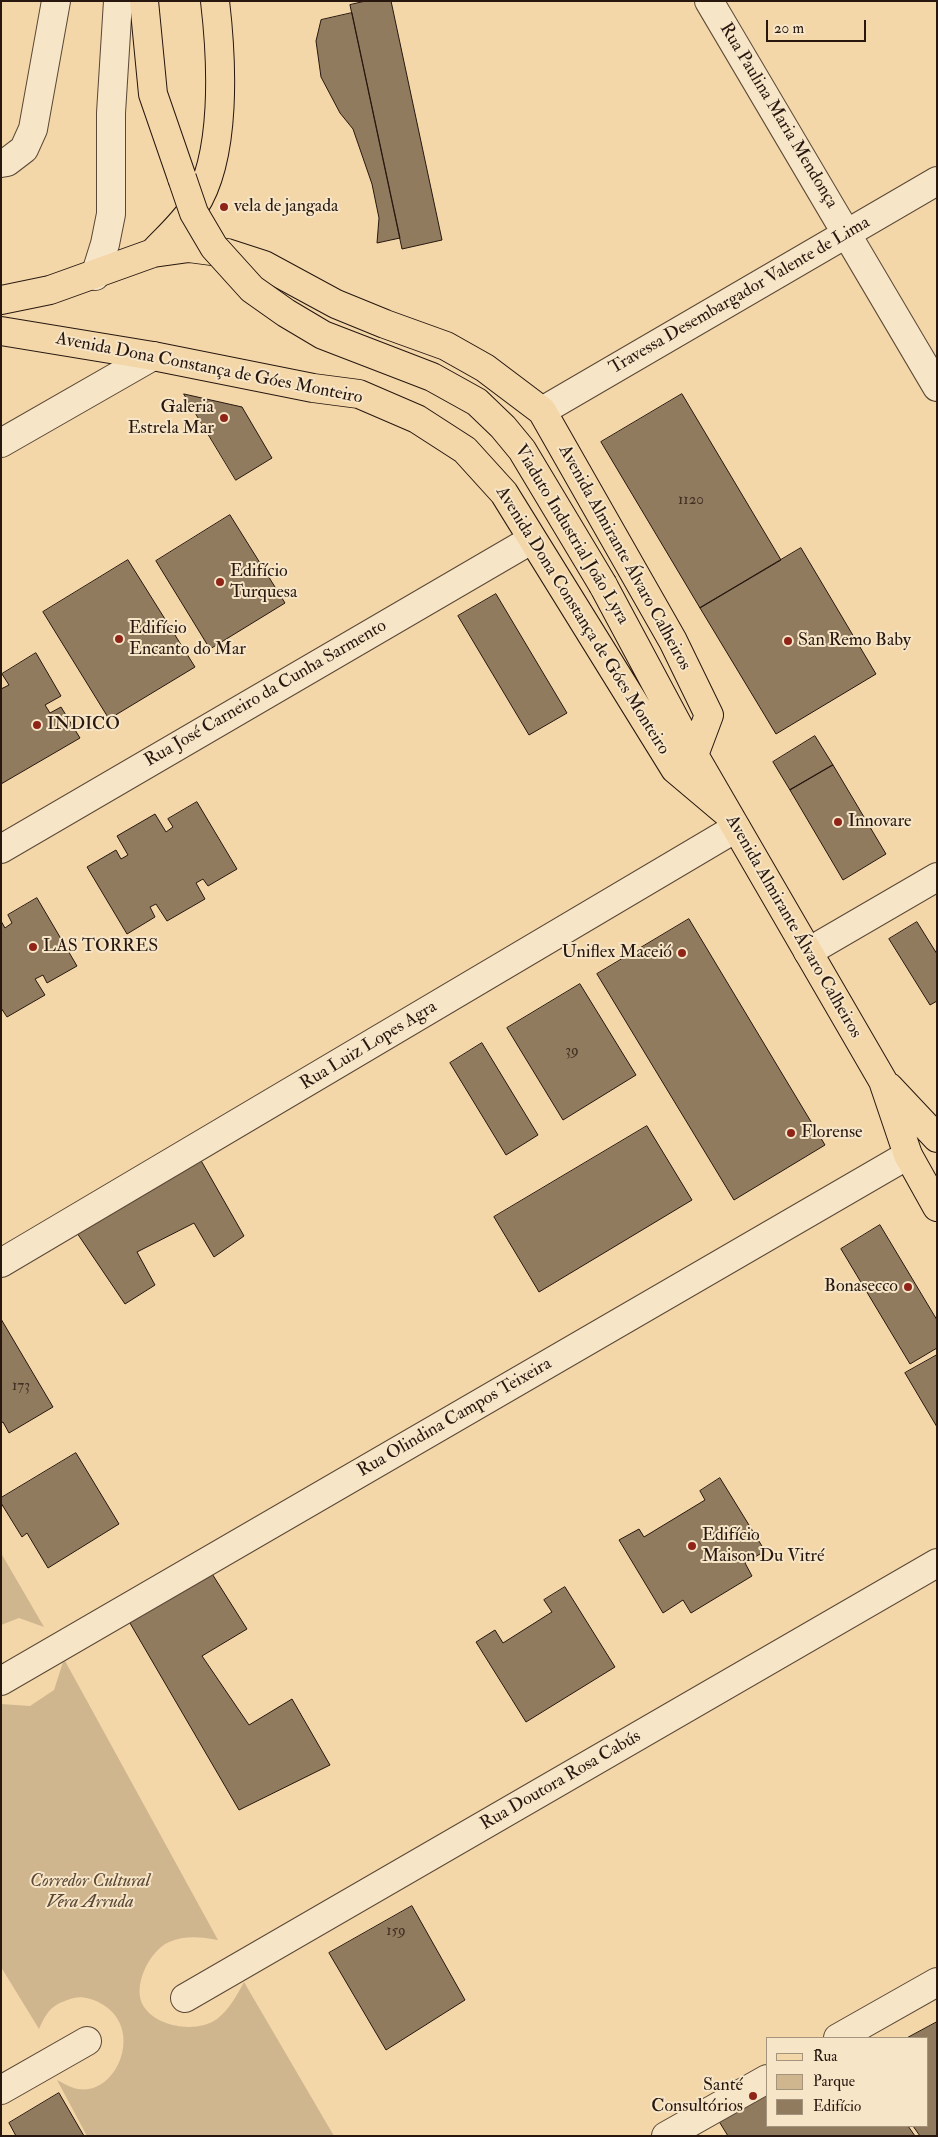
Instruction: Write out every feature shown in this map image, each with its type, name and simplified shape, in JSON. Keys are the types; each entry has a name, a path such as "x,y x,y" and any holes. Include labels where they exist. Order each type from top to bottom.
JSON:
{"main road":[{"name":"Viaduto Industrial João Lyra","path":"144,1 153,94 194,213 214,247 252,289 286,313 323,335 432,377 477,402 503,427 522,450 603,585 694,755"},
{"path":"1,300 50,290 95,276 153,253 194,207 214,160 219,123 216,9"},
{"name":"Avenida Almirante Álvaro Calheiros","path":"153,253 189,248 227,253 264,265 336,304 446,346 485,368 542,411 673,641 709,714 694,755 883,1081 908,1155 937,1207"},
{"name":"Avenida Dona Constança de Góes Monteiro","path":"1,330 153,356 313,388 358,394 417,419 465,450 504,493 531,540 675,769 731,820"},
{"name":"Avenida Almirante Álvaro Calheiros","path":"883,1081 937,1138"}],"street":[{"path":"1,163 7,162 24,148 33,129 56,1"},
{"path":"95,276 106,244 111,214 111,113 118,1"},
{"name":"Rua Paulina Maria Mendonça","path":"709,1 937,387"},
{"name":"Travessa Desembargador Valente de Lima","path":"542,411 937,180"},
{"path":"1,443 153,356"},
{"name":"Rua José Carneiro da Cunha Sarmento","path":"1,848 531,540"},
{"name":"Rua Luiz Lopes Agra","path":"1,1264 731,820"},
{"path":"808,952 937,877"},
{"name":"Rua Olindina Campos Teixeira","path":"1,1681 908,1155"},
{"name":"Rua Doutora Rosa Cabús","path":"185,1998 937,1563"},
{"path":"840,2037 937,1982"},
{"path":"1,2090 86,2040"},
{"path":"666,2136 766,2080"}],"green space":[{"path":"1,1553 44,1627 19,1618 1,1625"},
{"name":"Corredor Cultural Vera Arruda","path":"64,1659 218,1940 200,1937 175,1940 169,1942 155,1953 141,1980 141,1999 144,2007 150,2014 168,2024 189,2027 200,2026 217,2019 225,2011 244,1982 334,2136 87,2136 57,2080 78,2089 92,2088 104,2082 114,2071 121,2058 124,2043 121,2028 114,2014 100,2003 91,1999 74,1998 52,2008 39,2029 1,1967 1,1704 30,1706 54,1690"}],"building":[{"path":"366,1 391,1 442,240 402,249 350,5"},
{"path":"352,13 400,238 377,243 379,218 372,184 353,129 340,113 321,77 316,41 321,20"},
{"path":"184,394 242,407 272,458 236,480"},
{"path":"682,394 781,560 700,608 601,442"},
{"name":"Edifício Turquesa","path":"230,515 285,603 210,649 156,561"},
{"name":"San Remo Baby","path":"801,548 876,674 776,734 700,608"},
{"name":"Edifício Encanto do Mar","path":"128,560 195,667 109,719 43,612"},
{"path":"496,594 567,713 529,735 458,616"},
{"name":"INDICO","path":"36,653 61,696 45,705 50,713 61,707 80,738 1,784 1,689 9,685 2,674"},
{"path":"815,736 833,765 790,790 773,762"},
{"name":"Innovare","path":"833,765 886,854 843,880 790,790"},
{"path":"197,802 237,869 208,886 203,879 196,883 205,899 167,921 156,904 150,907 155,917 127,934 87,867 116,850 121,859 128,855 117,836 155,814 166,832 173,827 168,819"},
{"name":"LAS TORRES","path":"37,898 77,966 47,983 43,975 35,979 45,995 7,1017 1,1008 1,921 5,928 12,923 8,915"},
{"path":"689,919 825,1145 734,1200 597,974"},
{"path":"917,922 937,954 937,1001 930,1005 889,939"},
{"path":"580,984 636,1075 563,1120 507,1028"},
{"path":"482,1043 538,1135 506,1155 450,1063"},
{"path":"647,1126 692,1200 539,1292 494,1217"},
{"path":"199,1157 244,1236 214,1257 194,1223 137,1252 155,1285 125,1304 77,1233"},
{"path":"880,1225 937,1320 937,1348 910,1364 841,1249"},
{"path":"1,1319 53,1407 9,1433 3,1422 1,1423"},
{"path":"937,1355 937,1427 905,1373"},
{"path":"76,1453 119,1524 48,1568 27,1533 22,1537 1,1503 1,1498"},
{"name":"Edifício Maison Du Vitré","path":"720,1478 765,1551 745,1563 752,1576 691,1613 683,1600 663,1613 619,1540 639,1529 644,1537 705,1500 700,1491"},
{"path":"209,1569 247,1629 202,1656 249,1725 292,1699 330,1765 239,1810 127,1618"},
{"path":"565,1587 615,1667 526,1722 476,1642 495,1630 503,1643 552,1612 544,1600"},
{"path":"412,1906 465,2000 386,2050 329,1953"},
{"path":"937,2022 937,2136 920,2136 914,2127 928,2127 928,2037 909,2037"},
{"name":"Santé Consultórios","path":"766,2083 766,2127 909,2127 915,2136 728,2136 712,2110"},
{"path":"59,2093 84,2136 16,2136 9,2123"}],"place":[{"name":"vela de jangada","path":"224,207"},
{"name":"Galeria Estrela Mar","path":"224,418"},
{"name":"Edifício Turquesa","path":"220,582"},
{"name":"Edifício Encanto do Mar","path":"119,639"},
{"name":"San Remo Baby","path":"788,641"},
{"name":"INDICO","path":"37,725"},
{"name":"Innovare","path":"838,822"},
{"name":"LAS TORRES","path":"33,947"},
{"name":"Uniflex Maceió","path":"682,953"},
{"name":"Florense","path":"791,1133"},
{"name":"Bonasecco","path":"908,1287"},
{"name":"Edifício Maison Du Vitré","path":"692,1546"},
{"name":"Santé Consultórios","path":"753,2096"}]}
